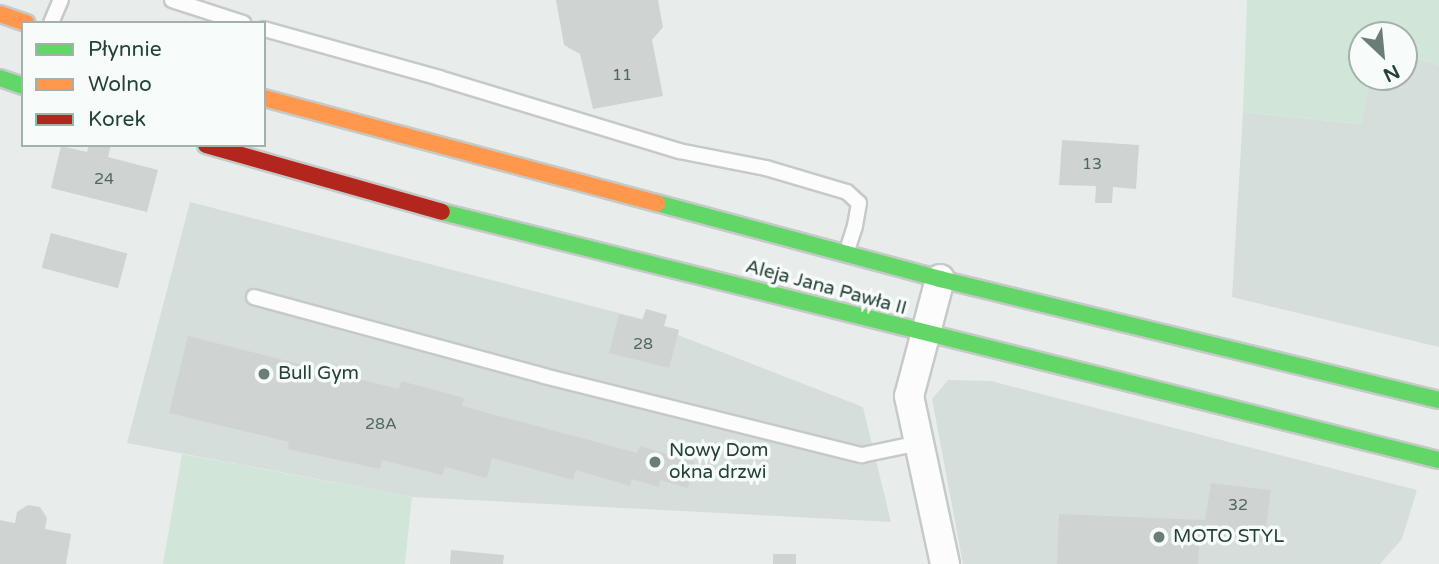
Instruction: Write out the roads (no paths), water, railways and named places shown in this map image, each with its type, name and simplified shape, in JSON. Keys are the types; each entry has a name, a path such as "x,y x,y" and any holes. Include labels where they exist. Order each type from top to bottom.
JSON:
{"main road":[{"path":"0,14 21,21"},
{"path":"0,78 21,85"},
{"name":"Aleja Jana Pawła II","path":"266,99 940,279 1439,400"},
{"name":"Aleja Jana Pawła II","path":"213,147 394,200 926,335 1439,460"}],"street":[{"path":"940,279 909,396 944,564"}],"lane":[{"path":"52,21 61,0"},
{"path":"172,0 237,21"},
{"path":"266,30 439,78 679,151 766,168 847,192 859,203 855,226 845,254"},
{"path":"254,297 544,376 863,455 919,443"}],"place":[{"name":"Bull Gym","path":"264,374"},
{"name":"Nowy Dom okna drzwi","path":"655,462"},
{"name":"MOTO STYL","path":"1159,537"}]}
